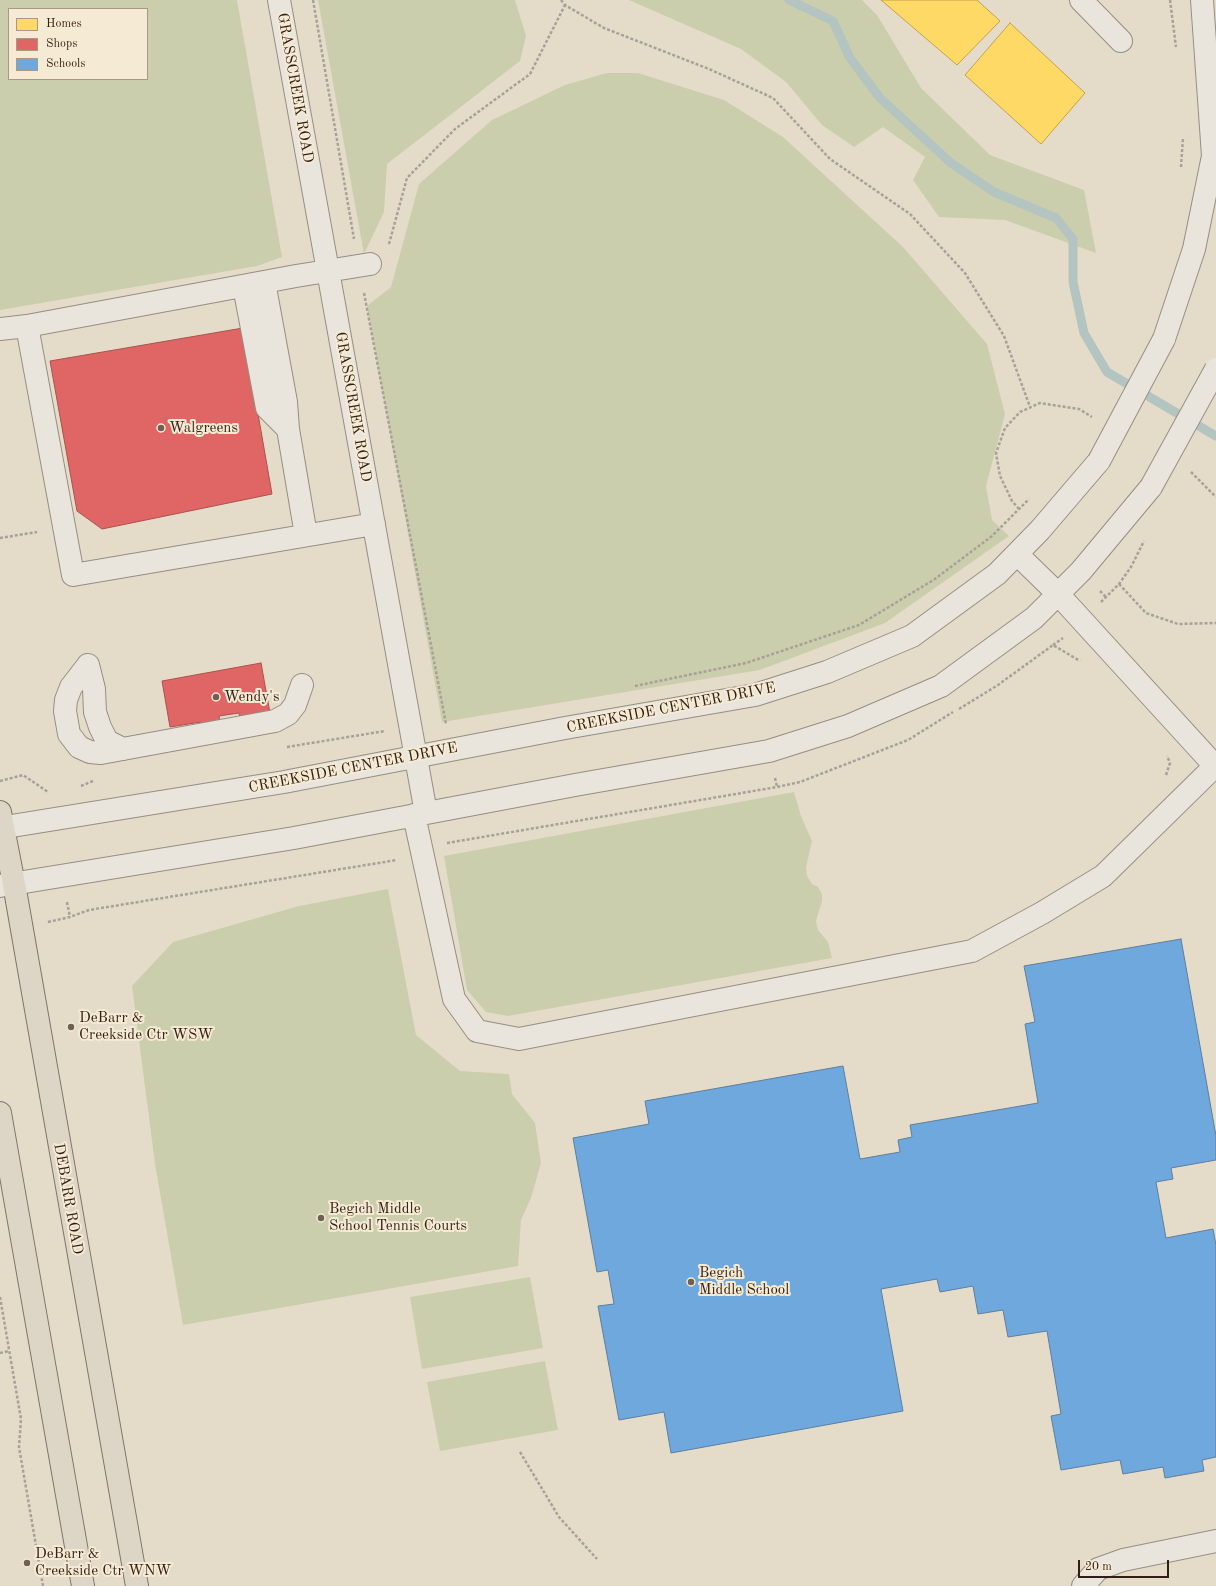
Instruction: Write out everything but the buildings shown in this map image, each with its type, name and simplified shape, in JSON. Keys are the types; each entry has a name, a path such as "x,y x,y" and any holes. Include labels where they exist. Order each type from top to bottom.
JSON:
{"main road":[{"name":"DEBARR ROAD","path":"1,823 7,885 137,1586"},
{"path":"0,1113 83,1586"}],"street":[{"name":"GRASSCREEK ROAD","path":"279,0 416,756 420,814 454,999 477,1031 519,1039 972,951 1042,913 1103,876 1215,766"},
{"path":"1081,0 1121,41"},
{"name":"CREEKSIDE CENTER DRIVE","path":"1,823 284,782 416,756 755,695 827,672 912,636 997,574 1040,530 1099,461 1164,339 1194,249 1213,156 1202,0"},
{"path":"0,329 27,326 364,265"},
{"path":"254,284 286,402 288,429 306,535"},
{"path":"27,326 73,575 374,524"},
{"path":"7,885 294,838 575,785 769,751 848,726 941,686 1034,618 1081,571 1151,487 1216,369"},
{"path":"1017,554 1058,594 1215,766"},
{"path":"123,749 107,741 100,727 96,712 94,689 88,665 71,687 66,700 65,712 69,734 79,747 90,752 101,753 123,749 275,721 288,714 295,705 302,685"},
{"path":"1083,1586 1098,1569 1123,1560 1216,1541"}],"path":[{"path":"313,0 364,265 447,726"},
{"path":"561,0 565,5 604,28 709,68 773,98 830,159 910,214 965,272 1004,336 1030,407"},
{"path":"1170,0 1176,48"},
{"path":"364,265 379,261 387,252 406,178 455,129 530,74 565,5"},
{"path":"1181,170 1183,133"},
{"path":"1194,474 1216,497"},
{"path":"631,687 746,663 859,625 935,579 992,536 1030,498"},
{"path":"0,538 41,531"},
{"path":"1147,536 1131,567 1119,584 1146,613 1178,624 1216,623"},
{"path":"0,781 24,775"},
{"path":"70,917 89,910 401,859"},
{"path":"0,1297 21,1419 19,1447 43,1586"},
{"path":"0,1353 9,1351"},
{"path":"520,1452 559,1517 597,1559"}],"green space":[{"path":"0,0 237,0 282,257 257,266 0,310"},
{"path":"318,0 515,0 526,36 520,61 387,164 384,212 364,254"},
{"path":"629,0 862,0 877,15 921,88 990,155 1084,190 1096,253 1005,220 939,217 913,180 925,157 883,127 854,147 822,125 786,82 741,49"},
{"path":"607,73 638,73 724,100 783,137 903,247 987,344 1005,414 986,486 992,520 1009,536 885,623 760,670 442,722 367,306 391,287 419,184 492,120 565,85"},
{"path":"794,792 801,816 812,841 806,867 807,876 812,884 818,887 822,894 822,901 816,921 818,930 828,942 832,958 508,1016 486,1012 467,990 444,856"},
{"path":"388,889 416,1035 460,1071 509,1074 512,1094 535,1123 541,1163 531,1198 521,1220 518,1266 183,1325 155,1164 132,986 173,942 299,906"},
{"path":"530,1277 543,1348 422,1369 410,1297"},
{"path":"545,1361 558,1430 440,1451 427,1382"}],"waterway":[{"path":"789,0 833,21 850,58 880,98 951,163 994,192 1056,218 1073,239 1073,282 1084,333 1107,372 1216,436"}],"place":[{"name":"Walgreens","path":"161,428"},
{"name":"Wendy's","path":"216,697"},
{"name":"DeBarr & Creekside Ctr WSW","path":"71,1027"},
{"name":"Begich Middle School Tennis Courts","path":"321,1218"},
{"name":"Begich Middle School","path":"691,1282"},
{"name":"DeBarr & Creekside Ctr WNW","path":"27,1563"}]}
